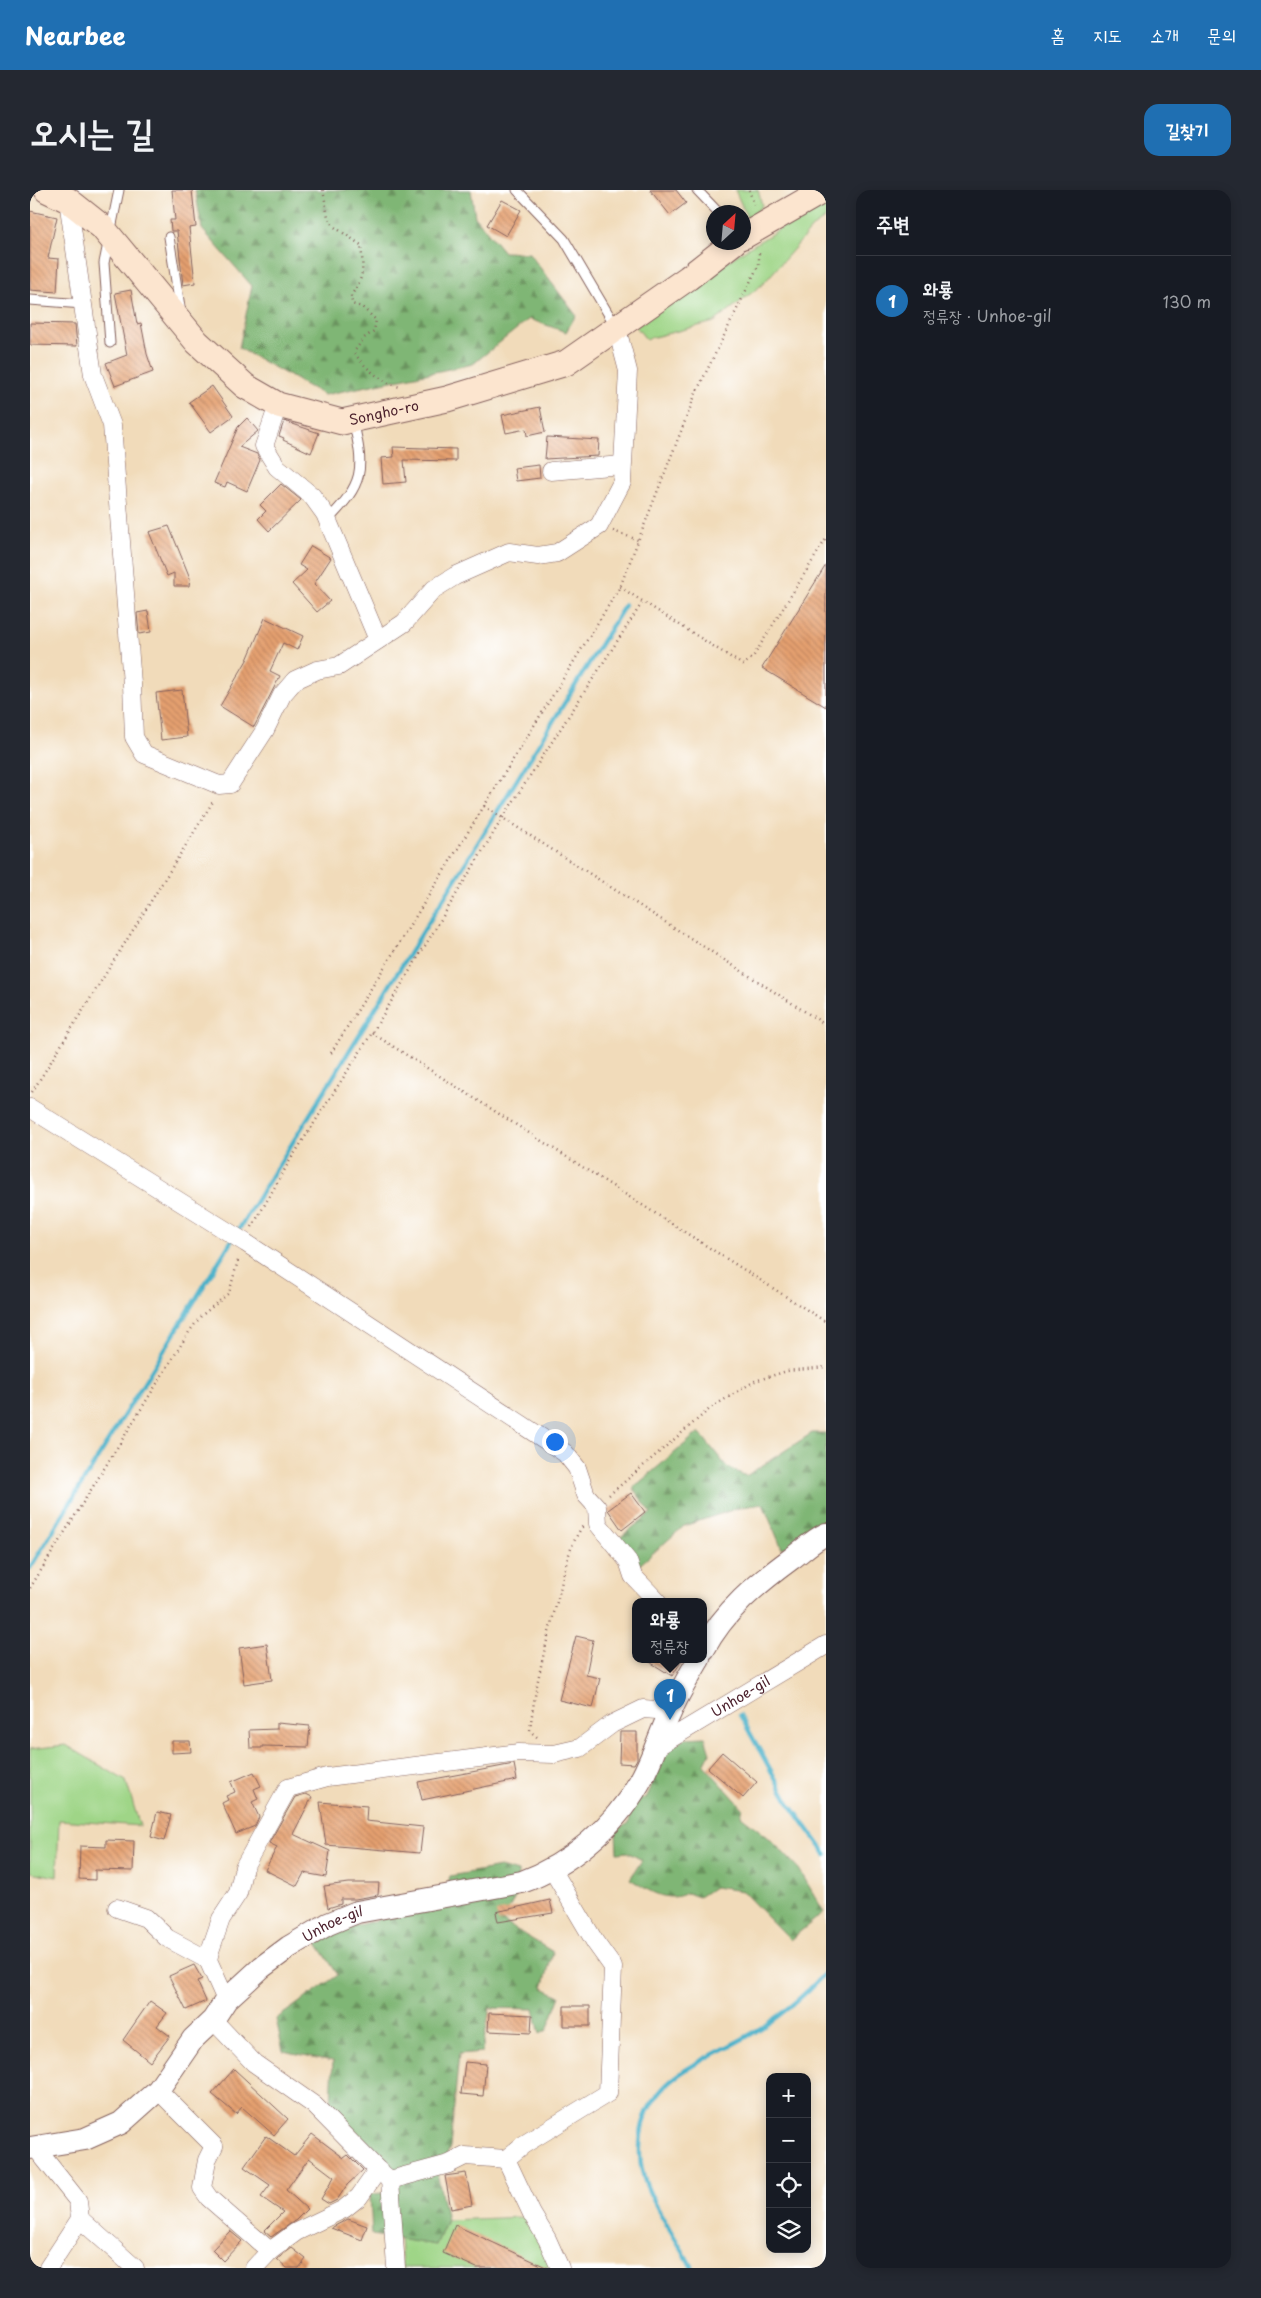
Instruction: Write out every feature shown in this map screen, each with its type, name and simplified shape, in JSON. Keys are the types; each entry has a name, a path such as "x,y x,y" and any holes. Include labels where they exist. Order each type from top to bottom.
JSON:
{"main road":[{"path":"752,230 824,190"},
{"name":"Songho-ro","path":"57,195 102,227 197,342 245,386 278,405 308,415 342,422 447,399 566,363 617,329 723,250"}],"street":[{"path":"57,195 83,304 93,375 112,425 132,684 134,737 144,754 219,785 230,784 265,730 282,695 295,680 317,670 339,666 404,623 434,590 455,576 509,552 538,556 557,553 599,526 622,482 628,371 617,329"},
{"path":"278,405 264,446 277,467 312,496 327,521 378,640"},
{"path":"551,471 622,465"},
{"path":"30,1108 238,1238 565,1453 577,1468 586,1495 597,1507 598,1524 628,1561 633,1576 654,1598"},
{"path":"707,1644 714,1631 741,1600 772,1574 826,1534"},
{"name":"Unhoe-gil","path":"655,1748 826,1645"},
{"name":"Unhoe-gil","path":"32,2148 85,2139 120,2123 158,2090 193,2040 213,2020 226,2000 262,1967 289,1947 328,1924 357,1912 522,1882 552,1869 583,1848 617,1813 639,1783 670,1711 697,1663"},
{"path":"208,1960 221,1919 238,1893 244,1867 288,1788 326,1776 519,1753 554,1754 580,1748 612,1724 643,1709 670,1711"},
{"path":"254,2268 270,2251 296,2232 344,2209 384,2175 449,2164 465,2156 506,2159 523,2145 608,2093 613,1967 595,1942 552,1869"},
{"path":"117,1908 146,1918 167,1938 208,1960 226,2000"},
{"path":"213,2020 254,2062 314,2105 384,2175 396,2268"},
{"path":"158,2090 214,2146 207,2160 202,2188 205,2193 270,2251"},
{"path":"32,2148 78,2201 80,2219 48,2268"},
{"path":"506,2159 560,2268"},
{"path":"80,2219 135,2268"}],"lane":[{"path":"110,343 104,263 119,200 119,190"},
{"path":"517,190 564,239 617,329"},
{"path":"697,190 711,205"},
{"path":"169,238 182,323"},
{"path":"30,300 83,304"},
{"path":"327,521 348,499 358,481 359,447 353,420"}],"path":[{"path":"323,190 330,222 361,245 363,265 361,283 351,295 352,304 362,307 376,320 374,332 364,338 354,352 359,361 370,371 399,387 406,387"},
{"path":"331,1053 620,588 696,393 759,264 752,230 749,190"},
{"path":"599,526 638,540"},
{"path":"620,588 743,665 753,657 826,539"},
{"path":"30,1588 189,1332 201,1316 230,1293 237,1260 238,1238 252,1228 289,1162 372,1033 501,818 642,603"},
{"path":"30,1096 215,799 219,785"},
{"path":"484,806 826,1025"},
{"path":"372,1033 826,1322"},
{"path":"554,1754 530,1731 535,1690 576,1534 597,1507 616,1488 712,1407 755,1381 787,1371 826,1367"}],"green space":[{"path":"195,190 471,190 475,217 504,252 529,253 576,315 566,332 529,319 473,364 324,395 239,348 252,286 202,229"},
{"path":"735,190 758,190 762,205 751,219 751,205 742,205"},
{"path":"826,201 826,218 814,226 763,284 714,322 646,339 636,327 740,253 745,250 751,250 751,246"},
{"path":"699,1432 727,1467 746,1476 812,1433 826,1433 826,1525 782,1549 763,1504 741,1507 684,1526 636,1568 618,1539 651,1513 633,1488"},
{"path":"705,1737 710,1753 704,1765 743,1808 741,1816 769,1838 799,1869 824,1912 790,1940 742,1891 714,1887 699,1897 687,1893 672,1897 657,1894 630,1879 642,1860 627,1852 617,1853 616,1831 629,1823 632,1800 646,1798 651,1788 649,1778 667,1751 685,1738"},
{"path":"66,1745 126,1781 140,1826 59,1820 57,1877 30,1872 30,1749"},
{"path":"500,1867 518,1872 517,1894 502,1921 553,1952 543,1988 560,1996 547,2030 540,2034 534,2009 490,2008 482,2052 459,2054 450,2147 438,2178 447,2220 436,2245 372,2235 370,2194 395,2192 343,2127 331,2105 333,2061 283,2051 276,2019 338,1975 317,1943 338,1930 441,1904 450,1876"},
{"path":"525,2217 554,2268 402,2268 400,2238 436,2245 447,2220"}],"building":[{"path":"172,190 192,190 196,227 189,228 195,283 183,285 177,231 171,231 170,220 175,220"},
{"path":"650,190 676,190 686,203 670,215"},
{"path":"502,200 521,210 506,236 487,225"},
{"path":"30,211 57,217 48,258 59,259 57,292 30,290"},
{"path":"131,290 137,324 141,323 147,354 153,372 115,386 106,363 127,355 115,293"},
{"path":"30,323 75,324 77,346 30,345"},
{"path":"212,386 233,416 211,432 189,402"},
{"path":"540,407 545,432 527,436 526,429 506,433 502,415"},
{"path":"247,418 258,431 239,447 257,454 260,460 247,491 227,482 225,487 214,483 238,427"},
{"path":"284,421 319,433 311,453 283,440 284,438 279,436"},
{"path":"547,437 599,440 598,456 545,459"},
{"path":"393,447 456,449 456,461 404,460 406,482 383,484 381,458 394,457"},
{"path":"539,465 540,478 516,481 514,468"},
{"path":"281,484 301,500 269,531 258,519 266,511 260,505"},
{"path":"169,526 190,578 189,586 174,586 174,573 167,576 149,532"},
{"path":"311,546 331,558 314,584 330,601 317,612 292,584 307,570 299,565"},
{"path":"826,565 826,707 762,668"},
{"path":"148,611 151,632 139,634 137,613"},
{"path":"265,618 303,636 297,650 283,643 270,671 280,676 254,727 220,706 247,660"},
{"path":"182,690 187,737 161,740 156,693"},
{"path":"631,1493 645,1512 622,1530 608,1510"},
{"path":"576,1636 593,1640 586,1675 600,1678 593,1708 559,1700"},
{"path":"267,1644 272,1680 244,1684 239,1648"},
{"path":"651,1663 680,1663 672,1676"},
{"path":"277,1723 310,1726 308,1747 262,1746 262,1748 250,1748 249,1730 277,1729"},
{"path":"620,1732 637,1732 637,1759 634,1764 619,1763"},
{"path":"172,1741 190,1741 191,1752 172,1753"},
{"path":"722,1752 757,1782 743,1798 708,1768"},
{"path":"514,1764 517,1780 422,1800 418,1782"},
{"path":"254,1772 261,1786 254,1789 258,1799 252,1802 259,1817 255,1826 236,1834 222,1803 228,1800 226,1796 235,1792 231,1782"},
{"path":"306,1794 312,1797 293,1834 330,1851 326,1877 304,1873 297,1886 265,1870 277,1847 269,1843 295,1797"},
{"path":"320,1802 367,1806 366,1821 423,1827 420,1853 326,1845"},
{"path":"157,1812 171,1815 164,1841 151,1837"},
{"path":"106,1840 134,1841 133,1871 95,1870 95,1880 79,1879 80,1846 106,1847"},
{"path":"349,1883 379,1883 378,1895 355,1899 341,1899 341,1904 328,1908 324,1886"},
{"path":"550,1900 553,1913 498,1922 496,1912"},
{"path":"194,1965 202,1979 197,1981 206,2001 186,2010 169,1976"},
{"path":"150,2001 167,2013 157,2026 170,2036 150,2062 123,2040"},
{"path":"564,2006 590,2006 590,2026 564,2026"},
{"path":"489,2013 532,2015 531,2033 488,2031"},
{"path":"465,2062 486,2064 483,2096 461,2094"},
{"path":"234,2069 288,2119 274,2135 242,2107 236,2114 212,2094"},
{"path":"312,2134 344,2158 348,2155 363,2170 347,2185 337,2200 329,2204 321,2199 334,2177 309,2158 286,2190 307,2209 296,2220 271,2237 264,2231 283,2212 261,2197 270,2185 244,2167 266,2136 294,2156"},
{"path":"466,2173 472,2205 451,2209 445,2176"},
{"path":"348,2219 367,2226 362,2240 331,2228"},
{"path":"455,2225 548,2268 477,2268 443,2253"},
{"path":"230,2231 242,2241 223,2261 212,2250"},
{"path":"292,2248 306,2259 299,2268 287,2268 277,2259"}],"waterway":[{"path":"236,1234 625,605"},
{"path":"30,1568 232,1240"},
{"path":"740,1715 789,1803 826,1854"},
{"path":"692,2268 656,2205 644,2177 640,2154 640,2139 650,2106 660,2091 673,2079 688,2068 773,2020 801,1997 826,1972"}],"place":[{"name":"와룡","path":"670,1720"}]}
